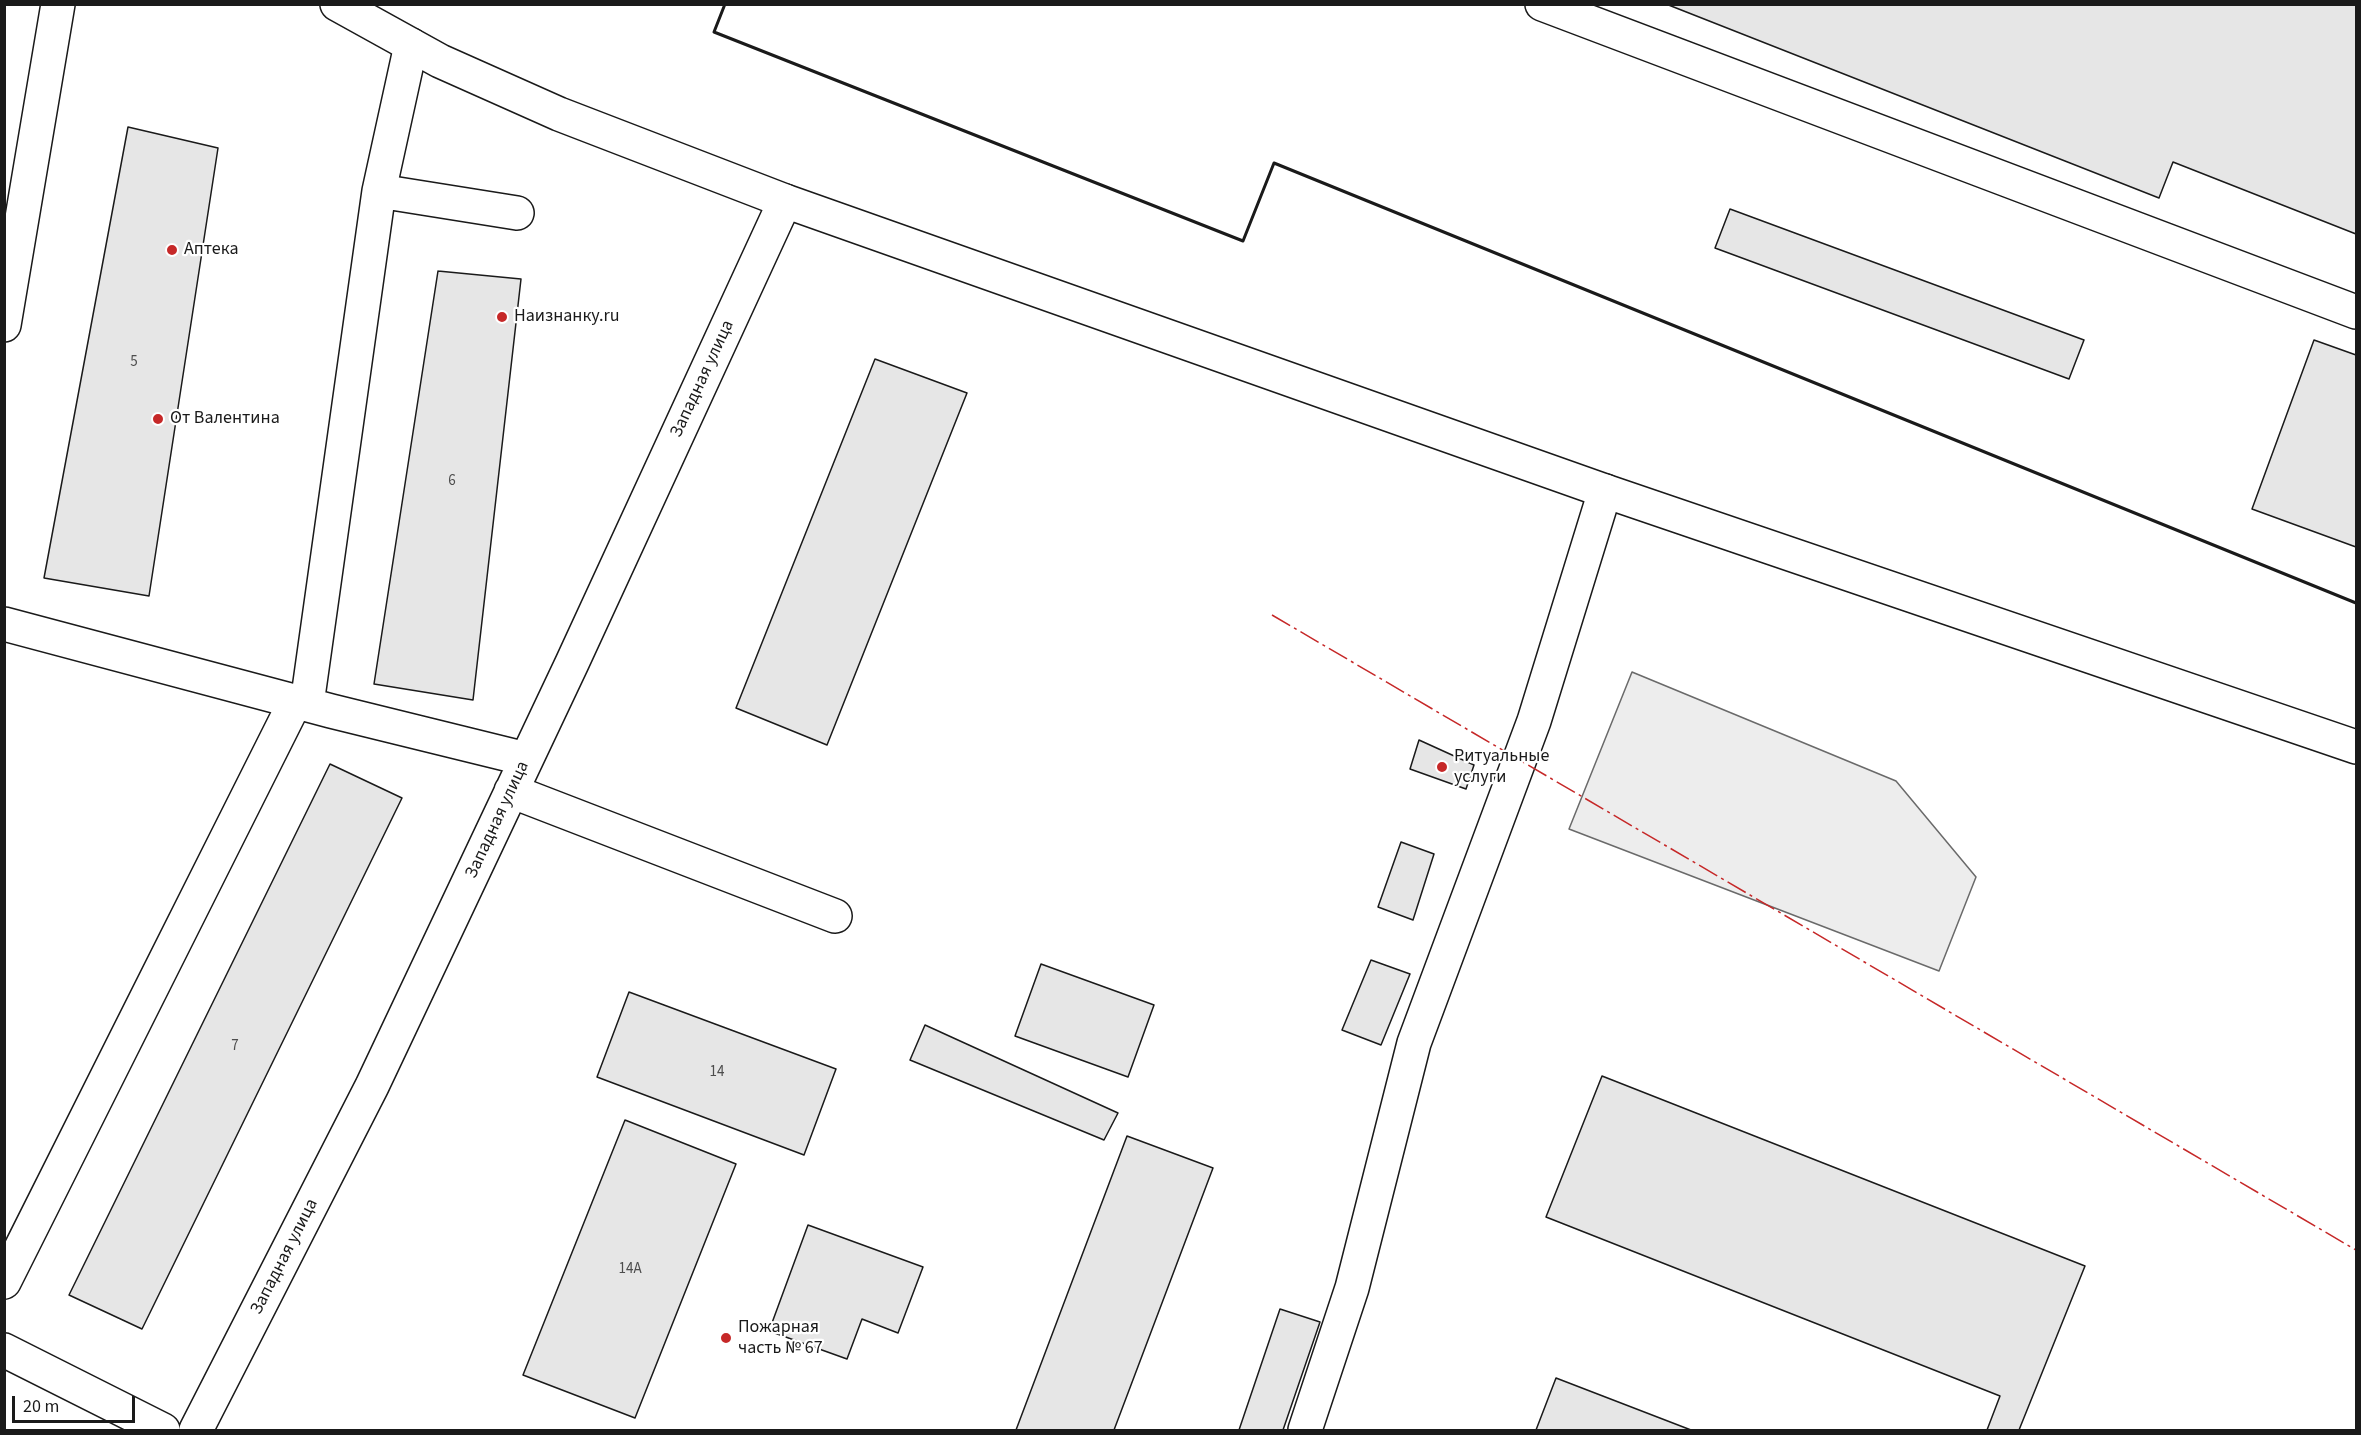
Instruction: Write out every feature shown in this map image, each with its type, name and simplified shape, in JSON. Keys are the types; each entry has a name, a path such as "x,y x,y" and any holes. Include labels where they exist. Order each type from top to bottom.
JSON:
{"main road":[{"path":"4,325 58,4"},
{"path":"337,4 440,61 558,114 784,201 1605,491 2356,747"},
{"path":"1542,4 2356,312"},
{"path":"4,1282 301,703 379,191 411,45"},
{"path":"379,191 517,213"},
{"name":"Западная улица","path":"196,1431 372,1086 784,201"},
{"path":"1305,1431 1352,1288 1414,1042 1534,721 1605,491"},
{"path":"4,624 301,703 526,759"},
{"path":"511,791 835,916"},
{"path":"4,1350 163,1431"}],"shaded area":[{"path":"1632,672 1896,781 1976,877 1939,971 1569,829"}],"building":[{"path":"1666,4 2356,4 2356,234 2173,162 2159,198"},
{"path":"128,127 218,148 149,596 44,578"},
{"path":"1730,209 2084,340 2069,379 1715,248"},
{"path":"438,271 521,279 473,700 374,684"},
{"path":"2314,340 2356,355 2356,547 2252,509"},
{"path":"875,359 967,393 827,745 736,708"},
{"name":"Ритуальные услуги","path":"1419,740 1474,765 1466,789 1410,769"},
{"path":"330,764 402,798 142,1329 69,1295"},
{"path":"1401,842 1434,854 1413,920 1378,907"},
{"path":"1371,960 1410,974 1381,1045 1342,1030"},
{"path":"1041,964 1154,1005 1128,1077 1015,1036"},
{"path":"629,992 836,1069 804,1155 597,1077"},
{"path":"925,1025 1118,1113 1104,1140 910,1060"},
{"path":"1602,1076 2085,1266 2019,1430 1987,1430 2000,1396 1546,1217"},
{"path":"625,1120 736,1164 635,1418 523,1375"},
{"path":"1127,1136 1213,1168 1114,1430 1016,1430"},
{"path":"808,1225 923,1267 898,1333 862,1319 847,1359 769,1331"},
{"path":"1280,1309 1320,1322 1283,1430 1239,1430"},
{"path":"1556,1378 1691,1430 1536,1430"}],"wall":[{"path":"725,4 714,32 1243,241 1274,163 2356,603"}],"power":[{"path":"1272,615 2356,1250"}],"place":[{"name":"Аптека","path":"172,250"},
{"name":"Наизнанку.ru","path":"502,317"},
{"name":"От Валентина","path":"158,419"},
{"name":"Ритуальные услуги","path":"1442,767"},
{"name":"Пожарная часть № 67","path":"726,1338"}]}
